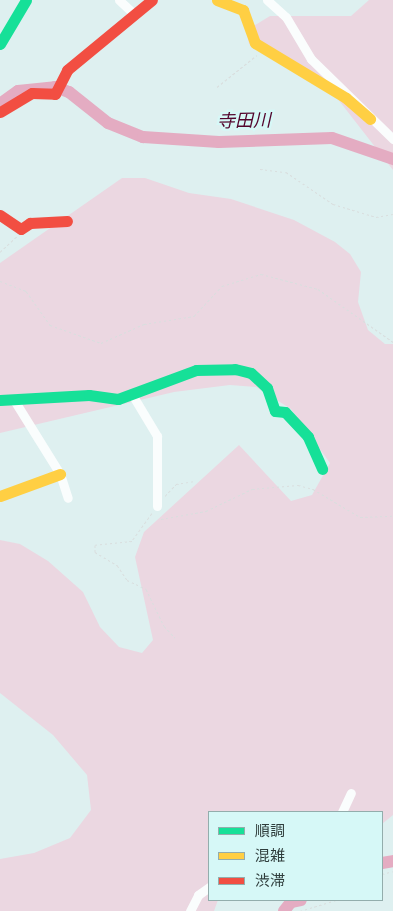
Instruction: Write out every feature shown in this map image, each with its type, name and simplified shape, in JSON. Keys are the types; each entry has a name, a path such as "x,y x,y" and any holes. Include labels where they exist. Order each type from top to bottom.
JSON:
{"street":[{"path":"0,44 26,0"},
{"path":"119,0 135,15"},
{"path":"0,112 32,93 55,94 67,70 152,0"},
{"path":"217,0 243,10 251,36 264,48 346,98 393,139"},
{"path":"267,0 286,18 311,59 365,107 370,119"},
{"path":"0,215 21,229 30,223 67,221"},
{"path":"0,400 133,396 196,370 251,373 267,388 275,411 285,412 308,436 322,469"},
{"path":"133,396 157,436 157,506"},
{"path":"14,400 60,474 68,498"},
{"path":"0,496 60,474"},
{"path":"342,811 351,793"},
{"path":"190,911 198,895 208,888"}],"path":[{"path":"217,87 264,48"},
{"path":"260,168 286,172 333,204 376,217 393,214"},
{"path":"0,252 10,247 21,229"},
{"path":"0,281 26,291 50,325 101,343 144,324 194,316 222,286 260,274 318,289 393,342"},
{"path":"176,638 164,626 146,589 127,580 121,569 95,552 95,545 132,542 157,506 176,484 196,481"},
{"path":"161,519 206,512 252,489 298,485 313,489 360,517 393,516"},
{"path":"300,911 332,901"}],"shaded area":[{"path":"369,0 393,0 393,170 337,98 249,44 247,30 270,16 351,16"},
{"path":"122,178 145,178 189,193 231,199 294,220 335,242 350,254 361,272 358,302 368,330 385,344 393,344 393,815 383,823 383,811 208,811 208,901 218,901 214,911 0,911 0,859 34,853 70,838 91,810 87,775 53,735 0,693 0,540 20,544 48,561 83,592 100,627 119,647 142,653 153,640 135,557 144,532 239,445 291,501 312,495 330,463 291,409 256,387 230,385 174,392 0,433 0,263"}],"waterway":[{"name":"寺田川","path":"0,104 18,91 55,87 69,92 108,123 143,137 219,142 332,138 393,159"},
{"path":"383,863 393,861"},
{"path":"284,911 291,902 296,901"}],"traffic: fast":[{"path":"0,44 26,0"},
{"path":"0,400 89,395 118,399 196,370 235,369 251,373 267,388 275,411 285,412 308,437 322,469"}],"traffic: slow":[{"path":"217,0 243,10 255,43 346,98 370,119"},
{"path":"0,496 60,474"}],"traffic: jam":[{"path":"0,112 32,93 55,94 67,70 152,0"},
{"path":"0,215 21,229 30,223 67,221"}]}
